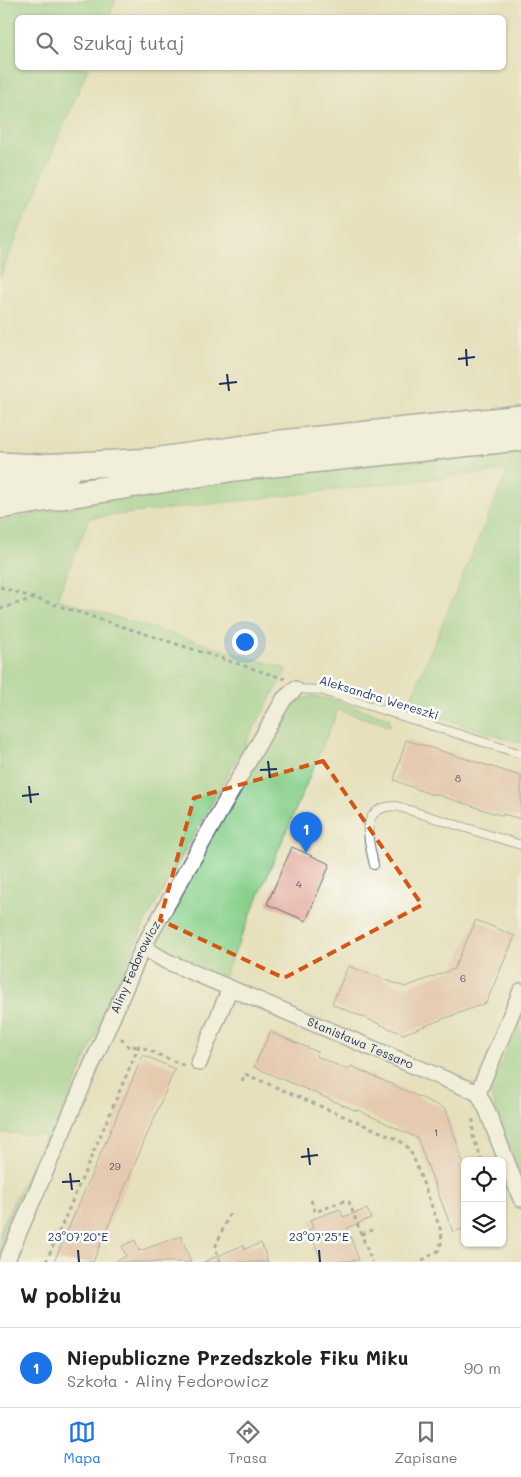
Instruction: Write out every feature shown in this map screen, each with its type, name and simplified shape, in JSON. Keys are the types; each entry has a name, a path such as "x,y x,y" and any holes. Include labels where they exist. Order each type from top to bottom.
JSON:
{"highway":[{"path":"0,465 29,468 153,461 281,443 521,418"},
{"path":"0,506 243,467 521,438"}],"main road":[{"path":"0,486 153,461"}],"street":[{"name":"Aliny Fedorowicz","path":"6,1262 143,947 284,699 296,689"},
{"name":"Stanisława Tessaro","path":"143,947 166,961 478,1093"},
{"path":"193,1065 230,988"},
{"path":"521,991 478,1093 487,1110 521,1199"}],"lane":[{"name":"Aleksandra Wereszki","path":"296,689 320,690 521,754"},
{"path":"374,865 367,833 368,824 374,814 389,806 396,806 521,845"}],"path":[{"path":"0,587 292,681 296,689"},
{"path":"0,608 34,598"},
{"path":"120,1036 129,1047 139,1046 193,1065"},
{"path":"46,1262 139,1046"},
{"path":"242,1081 245,1074 397,1139 406,1145 413,1156 442,1235 438,1251 430,1258 419,1262"},
{"path":"475,1114 472,1132 481,1157"},
{"path":"311,1200 315,1212 344,1201 349,1202 372,1262"},
{"path":"220,1262 215,1248 231,1210"},
{"path":"362,1234 372,1230"}],"highlighted area":[{"path":"323,761 422,905 284,978 160,920 194,798"}],"green space":[{"path":"0,0 116,0 110,15 15,15 15,70 87,70 0,277"},
{"path":"521,448 521,743 407,707 508,470 89,518 57,599 287,669 143,926 0,1258 0,1230 46,1135 0,1133 0,521 145,492 256,475"},
{"path":"312,696 330,699 389,718 390,726 338,710 224,977 159,949 155,938 270,734 296,702"},
{"path":"521,1016 521,1178 489,1091"}],"building":[{"path":"406,740 521,776 521,819 503,814 503,816 432,793 432,795 394,780"},
{"path":"292,847 330,864 306,921 267,904"},
{"path":"476,920 515,936 486,1003 403,1034 332,1004 348,966 405,987 454,969"},
{"path":"270,1032 318,1052 316,1056 349,1070 351,1066 446,1109 461,1157 461,1229 453,1232 417,1138 358,1110 254,1067"},
{"path":"143,1055 175,1069 93,1262 54,1262"},
{"path":"340,1209 343,1217 367,1209 371,1218 347,1228 359,1260 322,1262 309,1230 313,1228 310,1220"},
{"path":"181,1236 191,1262 115,1262 126,1256 122,1246 135,1240 139,1251"},
{"path":"261,1243 268,1262 203,1262 244,1245 245,1249"}],"place":[{"name":"Niepubliczne Przedszkole Fiku Miku","path":"306,853"}]}
